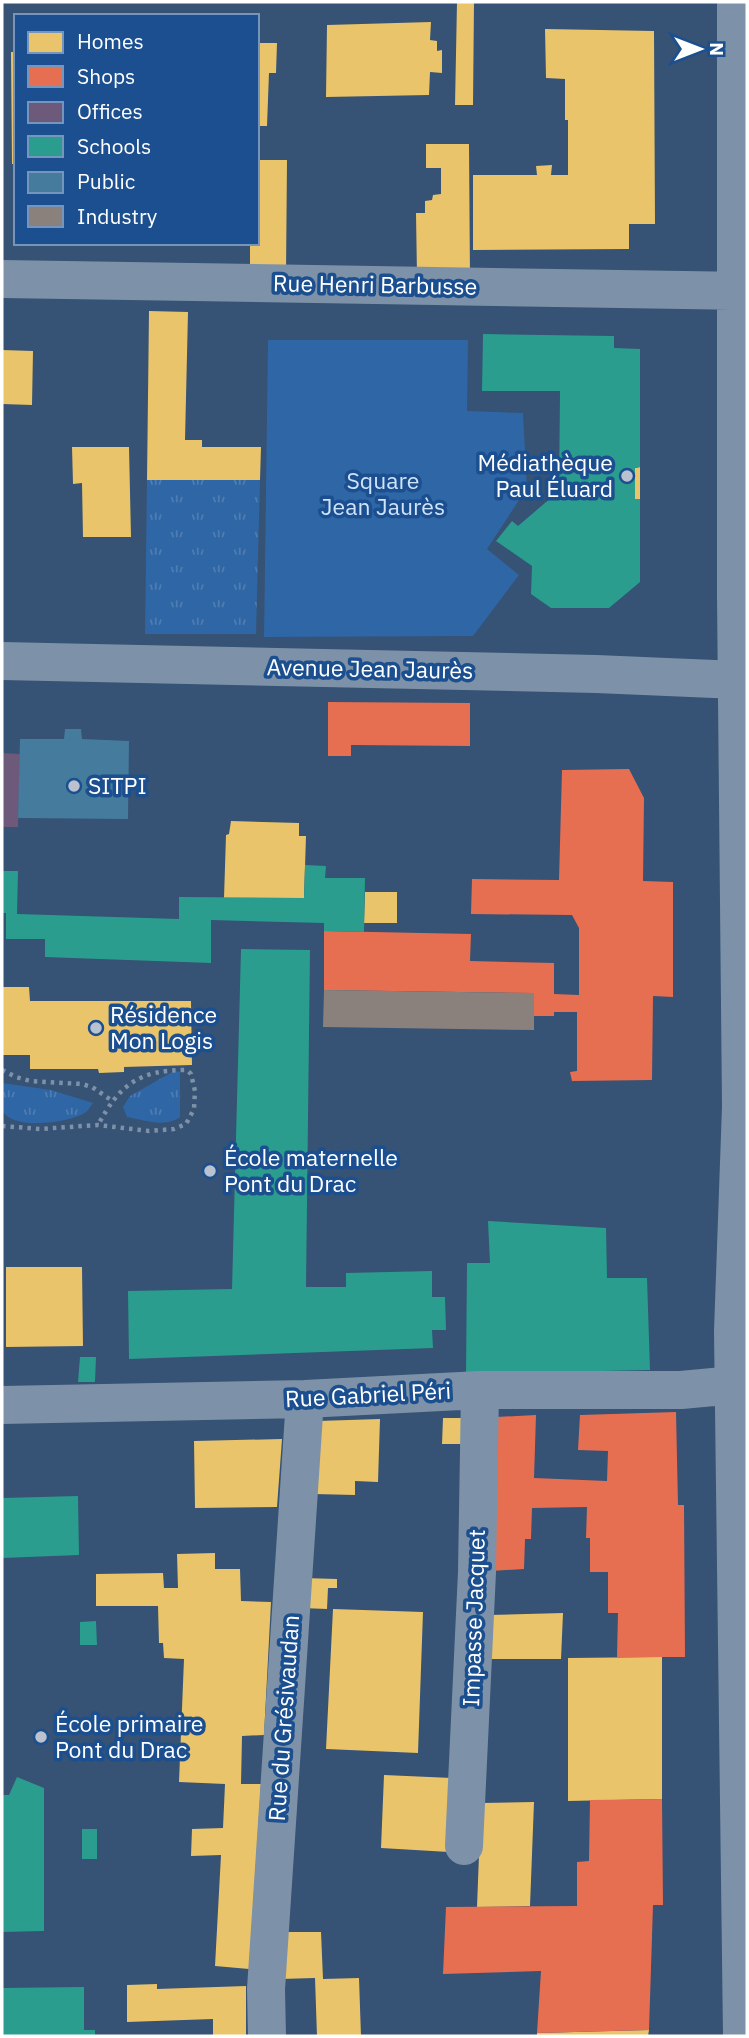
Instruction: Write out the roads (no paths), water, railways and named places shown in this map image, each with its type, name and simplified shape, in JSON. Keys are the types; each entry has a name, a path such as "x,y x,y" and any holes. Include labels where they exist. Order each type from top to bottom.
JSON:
{"street":[{"path":"736,2 742,291 738,680 741,1107 733,1331 741,1386 742,2036"},
{"name":"Rue Henri Barbusse","path":"2,279 742,291"},
{"name":"Avenue Jean Jaurès","path":"2,661 596,674 738,680"},
{"name":"Rue Gabriel Péri","path":"2,1405 305,1399 480,1390 681,1390 741,1386"},
{"name":"Impasse Jacquet","path":"464,1846 477,1572 480,1390"},
{"name":"Rue du Grésivaudan","path":"267,2036 266,1989 305,1399"}],"place":[{"name":"Médiathèque Paul Éluard","path":"627,476"},
{"name":"SITPI","path":"74,786"},
{"name":"Résidence Mon Logis","path":"96,1028"},
{"name":"École maternelle Pont du Drac","path":"210,1171"},
{"name":"École primaire Pont du Drac","path":"41,1737"}],"park label":[{"name":"Square Jean Jaurès","path":"383,494"}]}
